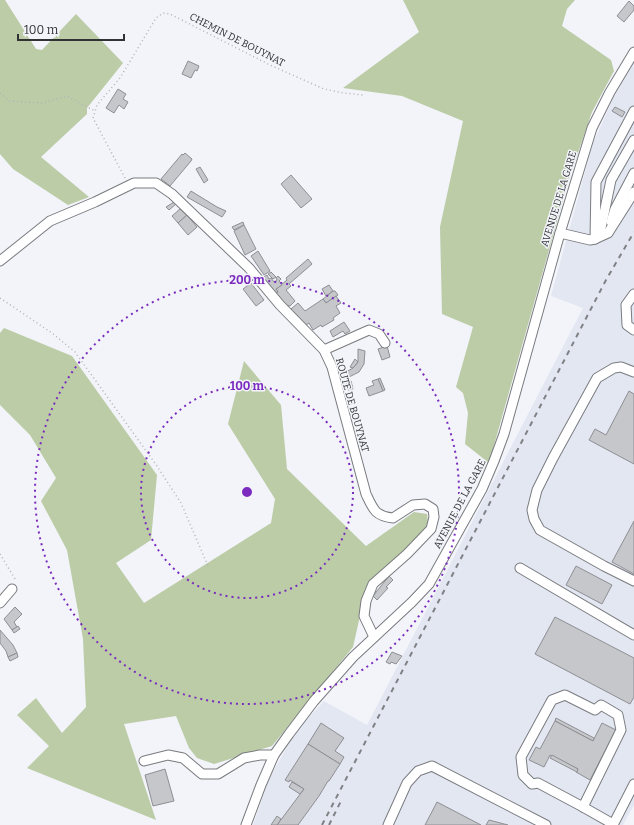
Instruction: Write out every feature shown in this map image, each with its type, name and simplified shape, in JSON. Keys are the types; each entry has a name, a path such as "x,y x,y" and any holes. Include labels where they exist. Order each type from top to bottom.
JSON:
{"street":[{"name":"AVENUE DE LA GARE","path":"246,825 274,755 314,701 352,657 412,602 428,584 482,489 504,434 560,233 592,128 610,92 634,52"},
{"path":"595,239 596,182 634,111"},
{"path":"604,230 611,180 634,140"},
{"path":"604,230 634,173"},
{"name":"ROUTE DE BOUYNAT","path":"0,261 50,221 95,202 134,183 156,183 172,194 249,268 280,305 324,350 332,367 366,494 374,511 383,517 392,518 413,505 425,504 433,509 434,517 431,529 407,554 373,584 366,601 364,616 374,637"},
{"path":"560,233 590,240 595,239 634,192"},
{"path":"634,294 626,305 627,326 634,330"},
{"path":"324,350 370,330 379,334 385,343"},
{"path":"634,372 621,368 614,368 597,378 537,490 532,510 534,519 540,530 634,581"},
{"path":"520,568 634,635"},
{"path":"0,603 12,589"},
{"path":"583,807 621,730 618,715 601,706 595,710 565,694 552,700 521,757 523,775 532,784 538,783 613,824 634,784"},
{"path":"144,761 168,754 183,758 202,774 218,774 244,758 260,755 274,755"},
{"path":"388,825 407,782 418,771 432,766 546,825"}],"path":[{"name":"CHEMIN DE BOUYNAT","path":"95,111 96,105 120,78 156,18 163,12 170,14 270,65 324,89 344,93 363,94"},
{"path":"0,93 9,101 43,103 67,96 95,111 92,118 129,186"},
{"path":"0,298 52,333 75,352 157,466 181,503 208,566"},
{"path":"0,554 15,579 12,589"}],"shaded area":[{"path":"634,64 634,805 623,825 253,825 269,779 296,731 324,701 367,725 583,308 551,296 593,143 618,88"}],"green space":[{"path":"0,0 5,0 36,49 42,50 76,14 123,63 87,108 87,114 41,157 89,197 68,205 13,169 0,154"},
{"path":"403,0 575,0 567,9 562,26 611,60 614,71 592,112 569,179 489,463 465,444 468,413 463,393 456,387 473,327 442,314 440,227 463,121 402,96 343,88 419,32"},
{"path":"4,328 72,356 157,475 151,540 116,563 144,603 271,523 275,499 228,424 244,361 281,405 287,469 366,546 414,512 427,514 428,522 423,533 367,585 353,647 272,746 214,764 197,758 189,748 176,716 124,724 156,820 27,768 49,746 17,715 36,698 62,733 86,707 83,639 67,550 41,501 56,478 30,435 0,405 0,333"}],"building":[{"path":"629,1 634,6 634,10 624,22 617,16"},
{"path":"188,61 199,66 191,78 182,74"},
{"path":"118,89 126,94 123,99 128,102 124,109 119,105 114,113 106,108"},
{"path":"615,107 625,112 622,117 612,111"},
{"path":"185,153 192,159 170,186 161,179 182,154 183,155"},
{"path":"200,167 208,180 204,183 196,169"},
{"path":"291,175 312,199 301,208 281,184"},
{"path":"191,191 226,211 222,217 187,197"},
{"path":"174,202 176,204 169,210 166,207"},
{"path":"180,209 187,215 178,223 172,216"},
{"path":"187,215 197,227 188,235 178,223"},
{"path":"243,222 244,225 234,230 232,227"},
{"path":"244,225 256,249 245,255 234,231"},
{"path":"258,251 270,271 264,275 251,256"},
{"path":"308,259 312,264 289,284 291,286 286,290 295,301 290,306 286,305 275,294 278,292 276,289"},
{"path":"271,272 276,277 273,279 268,274"},
{"path":"267,275 269,279 271,278 274,282 277,280 276,278 278,276 281,279 279,281 282,285 276,289 278,292 275,294 262,278"},
{"path":"251,283 264,300 256,306 243,289"},
{"path":"329,285 333,291 326,296 322,289"},
{"path":"335,291 338,295 326,303 323,299"},
{"path":"336,296 341,303 336,306 340,313 333,318 334,320 313,330 309,323 306,325 291,309 298,303 305,311 323,299 326,303"},
{"path":"344,322 350,331 345,334 343,331 333,337 330,331"},
{"path":"387,346 390,357 382,360 378,349"},
{"path":"358,349 365,351 364,364 359,372 349,377 346,372 353,368 358,362"},
{"path":"355,359 358,362 353,368 350,367"},
{"path":"380,378 385,390 383,391 378,379"},
{"path":"378,379 383,391 369,396 366,388 374,385 372,381"},
{"path":"351,381 353,389 348,390 346,382"},
{"path":"629,391 634,394 634,464 589,440 595,429 606,435"},
{"path":"634,521 634,574 612,562"},
{"path":"576,566 612,585 602,604 566,585"},
{"path":"389,576 393,580 377,600 373,596"},
{"path":"15,607 22,614 14,622 17,627 12,630 4,619"},
{"path":"555,617 634,658 634,697 630,704 535,654"},
{"path":"18,626 20,629 14,633 12,630"},
{"path":"0,630 13,645 17,653 8,657 6,651 0,643"},
{"path":"392,652 402,656 396,664 386,662"},
{"path":"17,653 18,657 10,661 8,657"},
{"path":"556,718 594,738 593,741 555,721"},
{"path":"555,721 593,741 602,723 616,730 590,780 576,772 578,769 550,755 544,767 529,760 536,747 540,749"},
{"path":"321,723 344,738 335,751 344,757 340,764 308,744"},
{"path":"308,744 340,764 298,825 277,825 304,789 290,780 289,782 285,780"},
{"path":"552,755 578,769 577,772 550,758"},
{"path":"165,769 174,801 153,806 145,775"},
{"path":"292,782 304,789 300,794 289,787"},
{"path":"437,802 481,825 425,825"},
{"path":"277,816 281,819 277,825 271,825"},
{"path":"489,820 508,825 486,825"}],"railway":[{"path":"322,825 606,280 634,232"},
{"path":"329,825 342,799"}]}
